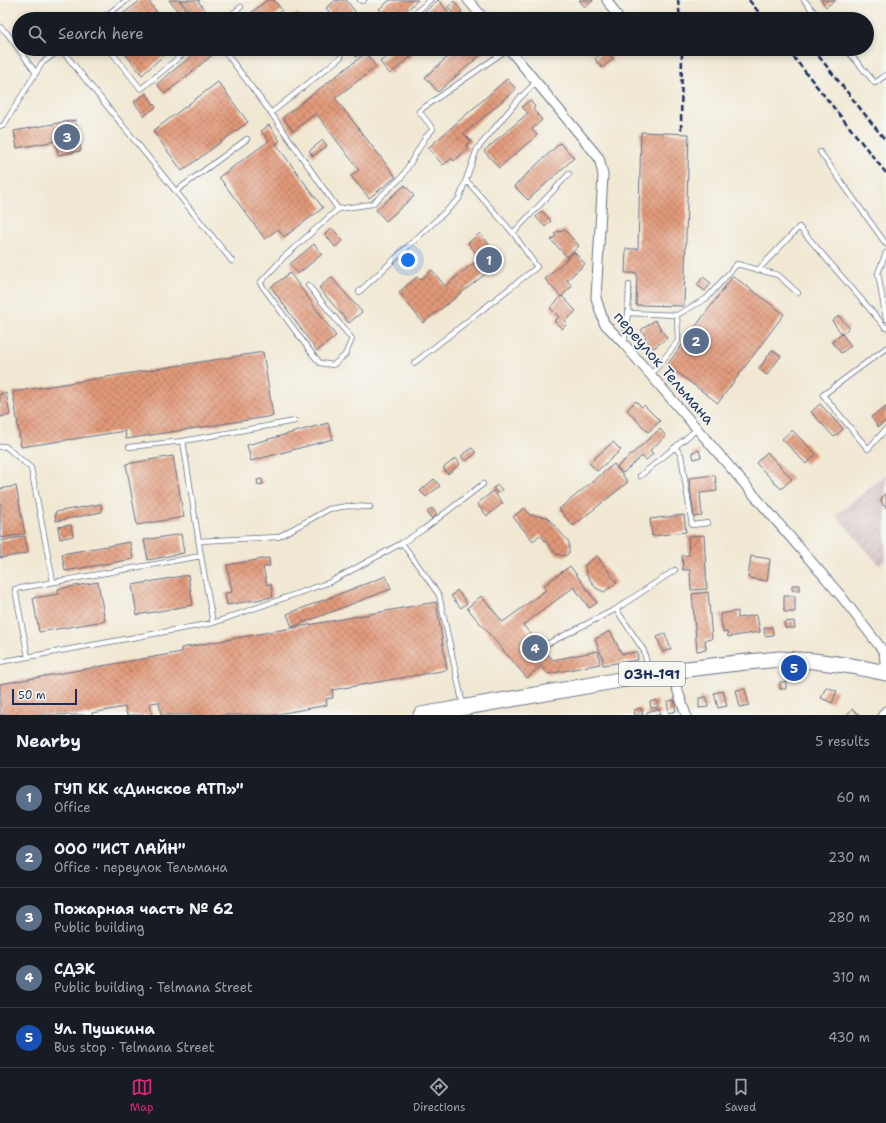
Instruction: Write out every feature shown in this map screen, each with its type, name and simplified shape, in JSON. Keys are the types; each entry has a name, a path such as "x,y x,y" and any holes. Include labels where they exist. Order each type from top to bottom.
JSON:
{"main road":[{"name":"03Н-191","path":"431,714 671,671 780,659 814,661 852,666 886,673"}],"street":[{"path":"468,0 478,12"},
{"path":"607,0 614,12"},
{"name":"переулок Тельмана","path":"514,56 599,158 602,175 596,298 604,324 624,344 836,590 884,652 886,673"},
{"path":"671,671 686,715"},
{"path":"883,715 886,711"}],"lane":[{"path":"111,12 127,0"},
{"path":"360,0 362,2 364,0"},
{"path":"417,12 430,0"},
{"path":"804,0 814,12"},
{"path":"235,12 241,7"},
{"path":"0,27 12,40"},
{"path":"24,56 36,73"},
{"path":"0,126 3,126 42,63 52,56"},
{"path":"67,56 232,261"},
{"path":"115,56 141,89 181,56"},
{"path":"228,56 271,113 338,210"},
{"path":"308,285 352,339 345,355 333,365 320,363 310,352 260,283 284,257 338,210 372,204 402,177 425,138 433,129 419,111 498,56"},
{"path":"852,56 875,83 886,75"},
{"path":"271,113 341,57"},
{"path":"359,292 459,199 477,150 518,99 536,82"},
{"path":"176,191 247,139"},
{"path":"820,152 886,244"},
{"path":"513,233 570,174"},
{"path":"414,363 537,267 513,233 466,180"},
{"path":"758,270 800,227 886,328"},
{"path":"886,253 878,273 886,319"},
{"path":"628,313 677,315 707,298 737,264 778,275 798,293"},
{"path":"624,344 628,313 629,285"},
{"path":"651,375 678,341 677,315"},
{"path":"886,348 823,395 868,449 886,429"},
{"path":"129,447 183,441 295,420"},
{"path":"640,476 697,429"},
{"path":"183,441 201,556 214,623"},
{"path":"0,447 5,446 31,468 53,581"},
{"path":"675,447 681,455 692,526 708,523"},
{"path":"0,662 214,623 330,582 402,543 424,529 483,484"},
{"path":"199,541 278,537 329,509 348,506 370,507"},
{"path":"402,543 439,595 464,707"},
{"path":"28,657 15,589 53,581 201,556"},
{"path":"549,643 616,609 675,570"},
{"path":"616,609 644,650 650,675"}],"shaded area":[{"path":"886,475 886,560 879,565 836,515"}],"building":[{"path":"141,0 148,0 157,12 125,12"},
{"path":"169,0 179,0 185,8 178,12"},
{"path":"180,0 200,0 198,1 206,12 184,12 188,9"},
{"path":"267,0 274,0 282,10 279,12 252,12"},
{"path":"336,0 346,0 355,12 329,12 326,8"},
{"path":"390,0 418,0 405,12 382,12 379,9"},
{"path":"438,0 448,11 447,12 424,12"},
{"path":"579,0 592,0 593,1 585,7"},
{"path":"821,0 836,0 826,7"},
{"path":"454,1 462,11 452,12 448,7"},
{"path":"127,56 163,56 142,75"},
{"path":"191,56 211,56 165,94 157,84"},
{"path":"362,56 368,56 376,67 335,98 396,177 369,198 351,176 359,170 316,113 293,131 283,117"},
{"path":"387,56 412,56 390,74 380,62"},
{"path":"449,56 479,56 438,92 425,77"},
{"path":"599,56 611,56 613,59 602,68 595,59"},
{"path":"507,79 516,89 464,134 471,141 466,145 469,148 454,161 452,158 443,165 428,148"},
{"path":"218,82 248,122 182,171 153,131"},
{"path":"146,93 156,107 144,116 134,102"},
{"path":"530,100 535,107 533,109 542,120 532,129 537,135 499,168 484,151 528,113 522,107"},
{"path":"75,120 81,151 58,155 56,141 17,148 14,131"},
{"path":"269,125 280,141 276,144 323,208 284,237 278,229 265,239 219,177 269,141 261,131"},
{"path":"641,132 689,134 684,306 636,305 637,273 625,273 626,249 638,249"},
{"path":"323,140 327,146 313,156 309,151"},
{"path":"560,143 574,158 528,200 514,186"},
{"path":"405,185 414,196 386,221 376,210"},
{"path":"542,211 551,221 545,227 536,217"},
{"path":"332,228 343,241 335,247 325,234"},
{"path":"564,229 579,246 567,257 551,240 556,236 554,234"},
{"path":"480,233 502,261 423,323 399,292 417,277 420,280 432,270 445,286 480,258 468,243"},
{"path":"314,244 322,254 298,274 290,264"},
{"path":"574,252 585,264 567,280 572,286 561,297 545,279"},
{"path":"290,273 336,336 317,351 271,287"},
{"path":"733,276 784,314 718,403 667,365"},
{"path":"331,277 362,312 349,323 319,288"},
{"path":"703,277 711,283 705,291 697,285"},
{"path":"562,296 576,311 565,321 567,324 562,329 554,321 559,317 550,308"},
{"path":"839,316 849,328 842,334 832,321"},
{"path":"655,320 667,338 654,348 645,338 646,337 641,330"},
{"path":"842,334 851,346 841,353 832,342"},
{"path":"772,350 781,356 767,375 759,369"},
{"path":"263,352 273,416 126,439 125,431 21,447 13,392"},
{"path":"6,393 10,415 0,417 0,394"},
{"path":"636,401 642,407 644,405 660,421 648,432 627,410"},
{"path":"820,404 843,429 834,437 811,412"},
{"path":"886,407 886,421 878,427 871,417"},
{"path":"328,423 333,439 251,461 247,445"},
{"path":"660,429 666,436 650,450 653,454 646,460 642,456 623,473 617,467"},
{"path":"792,430 816,454 806,464 782,439"},
{"path":"613,442 621,450 597,471 589,463"},
{"path":"472,448 476,453 466,461 461,456"},
{"path":"699,450 701,457 694,459 692,452"},
{"path":"767,452 792,479 781,489 756,463"},
{"path":"173,456 184,517 137,525 126,464"},
{"path":"456,458 460,464 448,474 443,468"},
{"path":"614,464 628,482 573,526 559,509"},
{"path":"715,475 717,491 700,493 702,516 694,517 689,478"},
{"path":"262,479 263,484 258,485 257,480"},
{"path":"434,479 440,486 426,497 420,491"},
{"path":"498,485 502,490 498,494 493,488"},
{"path":"16,486 25,534 0,538 0,489"},
{"path":"493,491 503,503 487,516 477,504"},
{"path":"886,493 886,508 881,500"},
{"path":"101,504 102,512 56,521 55,512"},
{"path":"432,508 437,514 432,519 427,512"},
{"path":"524,508 530,515 547,517 569,542 569,553 565,556 556,554 540,535 533,541 513,517"},
{"path":"684,515 686,532 652,536 650,519"},
{"path":"71,525 73,536 60,539 58,527"},
{"path":"181,534 184,553 148,560 144,540"},
{"path":"704,535 707,589 691,590 690,570 683,570 682,556 689,555 688,536"},
{"path":"25,536 28,553 0,558 0,541"},
{"path":"130,542 133,559 65,571 62,554"},
{"path":"597,556 617,583 604,592 596,588 586,574 585,565"},
{"path":"751,556 770,559 767,581 748,578"},
{"path":"269,558 270,566 263,567 267,585 271,584 273,597 227,605 225,593 232,592 227,565"},
{"path":"570,566 597,603 589,608 574,587 523,625 553,660 598,651 600,664 548,674 541,666 527,678 467,608 481,596 503,622 546,590 543,586"},
{"path":"188,575 193,605 137,615 132,585"},
{"path":"386,576 391,589 292,627 287,614"},
{"path":"98,582 105,621 39,632 33,598 59,594 58,589"},
{"path":"792,585 800,585 800,590 792,590"},
{"path":"457,590 467,603 461,608 451,596"},
{"path":"708,592 712,639 705,640 706,650 697,651 692,594"},
{"path":"784,596 795,596 795,612 784,612"},
{"path":"436,602 447,670 332,690 333,698 326,699 327,705 273,715 161,715 159,702 150,703 152,715 127,715 125,707 92,713 92,715 0,715 0,684 182,652 181,648"},
{"path":"738,611 738,618 757,615 760,632 728,637 727,632 723,632 720,614"},
{"path":"794,621 795,628 785,628 784,622"},
{"path":"772,627 773,635 765,636 764,628"},
{"path":"610,631 622,654 637,652 638,660 603,665 602,657 595,639"},
{"path":"665,634 671,649 663,652 657,637"},
{"path":"780,682 786,682 786,689 780,689"},
{"path":"826,687 837,691 832,703 821,698"},
{"path":"745,689 749,705 740,707 736,690"},
{"path":"723,691 727,706 718,708 714,693"},
{"path":"707,697 708,707 699,708 699,698"},
{"path":"657,700 658,707 651,708 650,702"},
{"path":"674,700 676,711 669,713 667,702"},
{"path":"641,708 643,715 635,715 634,710"},
{"path":"659,709 661,715 647,715 647,712"},
{"path":"852,709 860,715 847,715"}],"railway":[{"path":"678,0 679,12"},
{"path":"749,0 758,12"},
{"path":"681,130 682,56"},
{"path":"793,56 886,173"},
{"path":"819,56 886,141"}],"place":[{"name":"Пожарная часть № 62","path":"67,137"},
{"name":"ГУП КК «Динское АТП»\"","path":"489,260"},
{"name":"ООО \"ИСТ ЛАЙН\"","path":"696,341"},
{"name":"СДЭК","path":"535,648"},
{"name":"Ул. Пушкина","path":"794,668"}]}
